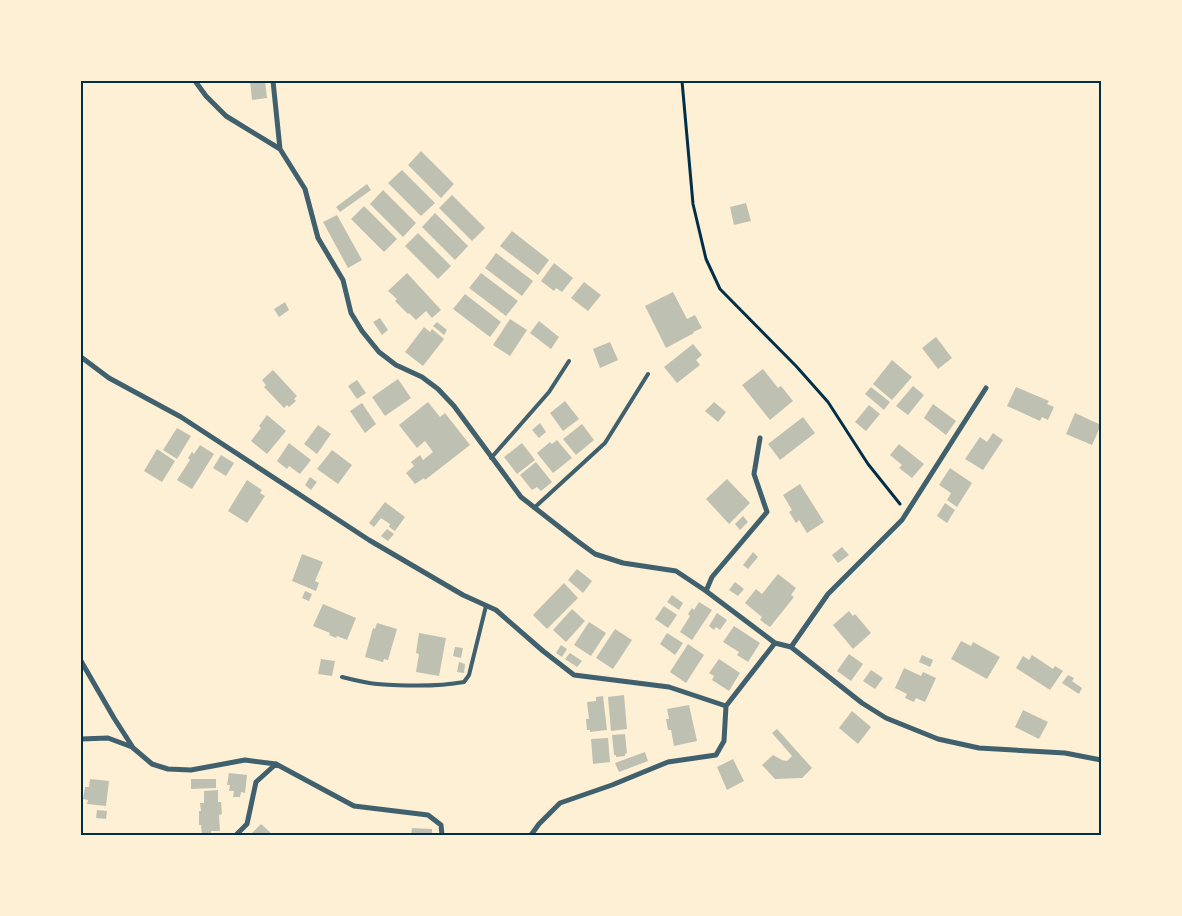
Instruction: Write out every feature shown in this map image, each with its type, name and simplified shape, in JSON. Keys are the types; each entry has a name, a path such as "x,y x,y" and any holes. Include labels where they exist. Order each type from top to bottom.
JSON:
{"street":[{"path":"195,81 206,96 226,116 280,149"},
{"path":"273,81 280,149 305,189 318,238 343,280 351,313 362,332 378,352 396,365 422,377 438,389 454,406 521,498 594,554 623,563 676,571 776,643 791,647 862,703 886,718 938,739 979,748 1065,753 1101,760"},
{"path":"81,357 109,378 181,417 370,540 463,595 496,610 574,675 669,687 726,706"},
{"path":"791,647 828,594 902,520 986,388"},
{"path":"706,592 712,577 767,512 754,474 760,438"},
{"path":"532,835 538,824 560,803 612,785 668,762 716,755 724,741 726,706 776,643"},
{"path":"81,661 132,747 152,764 168,769 191,770 244,760 276,764 354,806 428,815 441,825 442,835"},
{"path":"81,739 108,738 132,747"},
{"path":"236,835 247,824 256,782 276,764"}],"lane":[{"path":"491,458 549,392 569,361"},
{"path":"534,508 605,443 648,374"},
{"path":"342,677 376,684 415,685 464,682 469,675 486,606"}],"path":[{"path":"682,81 693,204 706,259 720,290 796,366 828,402 868,464 906,513"}],"building":[{"path":"250,81 265,81 267,98 252,100"},
{"path":"421,151 454,184 441,198 408,165"},
{"path":"402,170 435,203 421,216 388,183"},
{"path":"367,184 371,190 340,212 336,207"},
{"path":"383,190 416,223 403,237 370,204"},
{"path":"452,195 485,228 472,241 439,208"},
{"path":"746,203 751,221 734,225 730,207"},
{"path":"364,206 397,239 384,252 351,219"},
{"path":"435,213 468,246 455,260 422,227"},
{"path":"337,215 362,260 348,268 323,222"},
{"path":"512,231 549,260 538,275 500,246"},
{"path":"418,233 451,266 438,279 405,246"},
{"path":"496,253 533,281 522,296 485,268"},
{"path":"554,263 573,278 562,292 556,288 554,291 541,281"},
{"path":"407,273 441,310 432,318 426,311 416,320 395,301 397,299 388,291"},
{"path":"481,273 518,301 506,316 469,288"},
{"path":"584,282 601,295 588,311 571,298"},
{"path":"673,292 687,319 695,315 702,328 666,348 645,306"},
{"path":"465,294 501,322 490,337 453,309"},
{"path":"285,302 289,310 279,317 274,309"},
{"path":"380,318 388,330 382,335 373,322"},
{"path":"510,319 527,330 510,356 493,345"},
{"path":"539,321 559,337 551,349 530,333"},
{"path":"437,322 447,330 444,335 433,326"},
{"path":"424,327 430,332 432,329 444,339 423,366 405,352"},
{"path":"936,337 952,358 938,369 922,348"},
{"path":"610,342 618,360 600,368 593,349"},
{"path":"693,344 702,355 696,360 700,365 677,383 664,367"},
{"path":"892,360 912,377 892,400 873,384"},
{"path":"763,369 778,388 781,386 793,401 770,420 742,385"},
{"path":"273,370 297,396 294,399 296,401 289,407 287,405 284,408 264,387 266,385 262,380"},
{"path":"398,379 411,398 385,416 372,397"},
{"path":"357,380 366,393 357,399 348,386"},
{"path":"913,386 924,395 908,415 896,406"},
{"path":"871,387 890,402 884,410 865,394"},
{"path":"1016,387 1049,401 1047,404 1054,407 1048,420 1042,417 1040,421 1007,406"},
{"path":"565,401 579,419 563,431 550,413"},
{"path":"428,402 440,417 445,413 470,445 425,480 424,478 415,484 406,473 414,466 411,462 420,455 423,460 433,452 425,441 417,448 399,425"},
{"path":"714,402 726,412 718,422 705,411"},
{"path":"362,403 376,424 365,433 350,411"},
{"path":"933,404 956,421 946,435 924,418"},
{"path":"869,405 880,414 866,431 855,422"},
{"path":"1075,413 1101,425 1092,445 1066,434"},
{"path":"267,415 286,431 267,454 251,441 261,428 259,426"},
{"path":"803,417 815,433 780,460 768,444"},
{"path":"540,423 546,432 539,438 532,430"},
{"path":"582,424 594,440 576,455 563,439"},
{"path":"318,425 331,434 317,454 304,444"},
{"path":"177,428 191,436 177,459 163,450"},
{"path":"993,433 1003,440 983,470 965,459 980,437 987,442"},
{"path":"557,440 572,458 553,473 537,453 550,442 552,444"},
{"path":"289,443 311,460 300,474 289,466 287,469 277,461"},
{"path":"522,443 535,460 517,474 504,457"},
{"path":"899,444 924,464 912,478 899,468 902,465 890,455"},
{"path":"200,445 214,454 192,489 177,480 190,460 188,458 192,452 194,454"},
{"path":"157,449 175,461 162,482 144,471"},
{"path":"332,450 352,465 338,484 317,469"},
{"path":"221,455 234,463 226,476 213,468"},
{"path":"536,462 552,482 541,491 537,487 532,490 520,475"},
{"path":"950,468 972,483 957,507 947,500 951,493 939,485"},
{"path":"310,477 317,482 311,490 305,485"},
{"path":"727,479 750,503 729,524 706,499"},
{"path":"247,480 262,490 260,493 265,496 247,523 228,511"},
{"path":"800,484 824,522 807,533 799,520 796,523 789,512 792,510 783,495"},
{"path":"385,502 405,517 395,531 389,527 390,524 381,518 374,527 369,523"},
{"path":"945,503 955,510 947,523 937,516"},
{"path":"743,516 748,522 740,530 735,524"},
{"path":"387,529 394,534 388,541 381,536"},
{"path":"842,547 849,555 838,563 832,555"},
{"path":"753,552 758,557 748,569 743,565"},
{"path":"302,554 323,562 315,581 319,583 316,591 292,581"},
{"path":"577,569 592,581 583,593 568,580"},
{"path":"778,574 796,588 791,595 794,597 770,627 760,620 762,617 745,603 756,589 762,594"},
{"path":"735,582 744,589 738,596 729,590"},
{"path":"564,583 578,598 547,629 533,615"},
{"path":"305,591 312,594 309,601 302,598"},
{"path":"672,595 683,603 679,610 667,602"},
{"path":"699,602 712,610 692,640 680,632 690,616 688,614 692,608 694,610"},
{"path":"323,604 356,618 347,640 337,636 336,638 329,635 330,633 313,626"},
{"path":"664,606 677,615 668,628 655,619"},
{"path":"572,609 585,621 566,642 553,630"},
{"path":"849,611 853,616 855,614 871,633 853,649 833,625"},
{"path":"717,613 727,620 720,630 716,627 714,630 709,626"},
{"path":"589,622 606,633 591,656 574,645"},
{"path":"377,623 397,629 388,660 384,659 383,662 365,657 373,628 375,629"},
{"path":"734,626 760,643 748,662 737,655 739,652 723,642"},
{"path":"615,629 632,640 613,669 596,658"},
{"path":"419,633 446,638 439,676 416,672 419,654 416,653"},
{"path":"667,633 683,643 675,655 660,644"},
{"path":"961,641 971,646 973,642 1000,657 987,679 951,659"},
{"path":"688,644 704,655 686,683 670,672"},
{"path":"561,645 567,649 562,657 556,653"},
{"path":"455,647 463,648 461,658 453,656"},
{"path":"570,653 582,661 577,667 565,659"},
{"path":"849,654 863,664 851,681 837,671"},
{"path":"922,655 933,660 930,667 919,662"},
{"path":"1032,655 1053,669 1055,666 1063,671 1050,690 1016,668 1023,656 1029,660"},
{"path":"321,659 335,661 332,676 318,674"},
{"path":"719,659 740,673 729,691 712,680 714,676 709,673"},
{"path":"459,662 465,664 464,673 457,672"},
{"path":"904,668 921,676 923,672 936,678 925,702 916,698 914,702 905,698 907,694 895,688"},
{"path":"871,670 883,678 875,689 863,681"},
{"path":"1068,675 1074,678 1072,681 1082,688 1079,694 1062,683"},
{"path":"624,695 627,729 611,731 608,697"},
{"path":"603,696 607,730 590,732 590,730 587,730 586,719 589,719 587,702 596,701 596,697"},
{"path":"689,705 697,741 674,746 671,730 668,730 666,719 669,719 667,709"},
{"path":"1023,710 1048,722 1039,739 1015,727"},
{"path":"852,711 871,727 858,744 839,728"},
{"path":"777,729 812,768 802,778 775,779 762,765 773,755 787,761 792,756 772,733"},
{"path":"625,734 627,753 625,756 616,757 614,755 612,735"},
{"path":"608,738 610,762 593,764 591,739"},
{"path":"645,752 648,761 619,772 615,763"},
{"path":"733,759 744,781 727,790 717,767"},
{"path":"229,773 247,775 245,793 241,792 240,797 233,797 234,791 229,791 230,785 227,785"},
{"path":"90,779 109,781 106,806 87,804 88,800 83,799 85,787 89,787"},
{"path":"191,779 216,779 216,788 191,789"},
{"path":"218,790 218,802 221,802 222,814 219,815 220,831 211,831 211,834 202,835 201,825 199,825 199,811 201,811 200,803 204,803 204,791"},
{"path":"97,810 107,811 106,819 96,818"},
{"path":"261,824 273,835 250,835"},
{"path":"412,828 432,829 432,835 411,835"}]}
